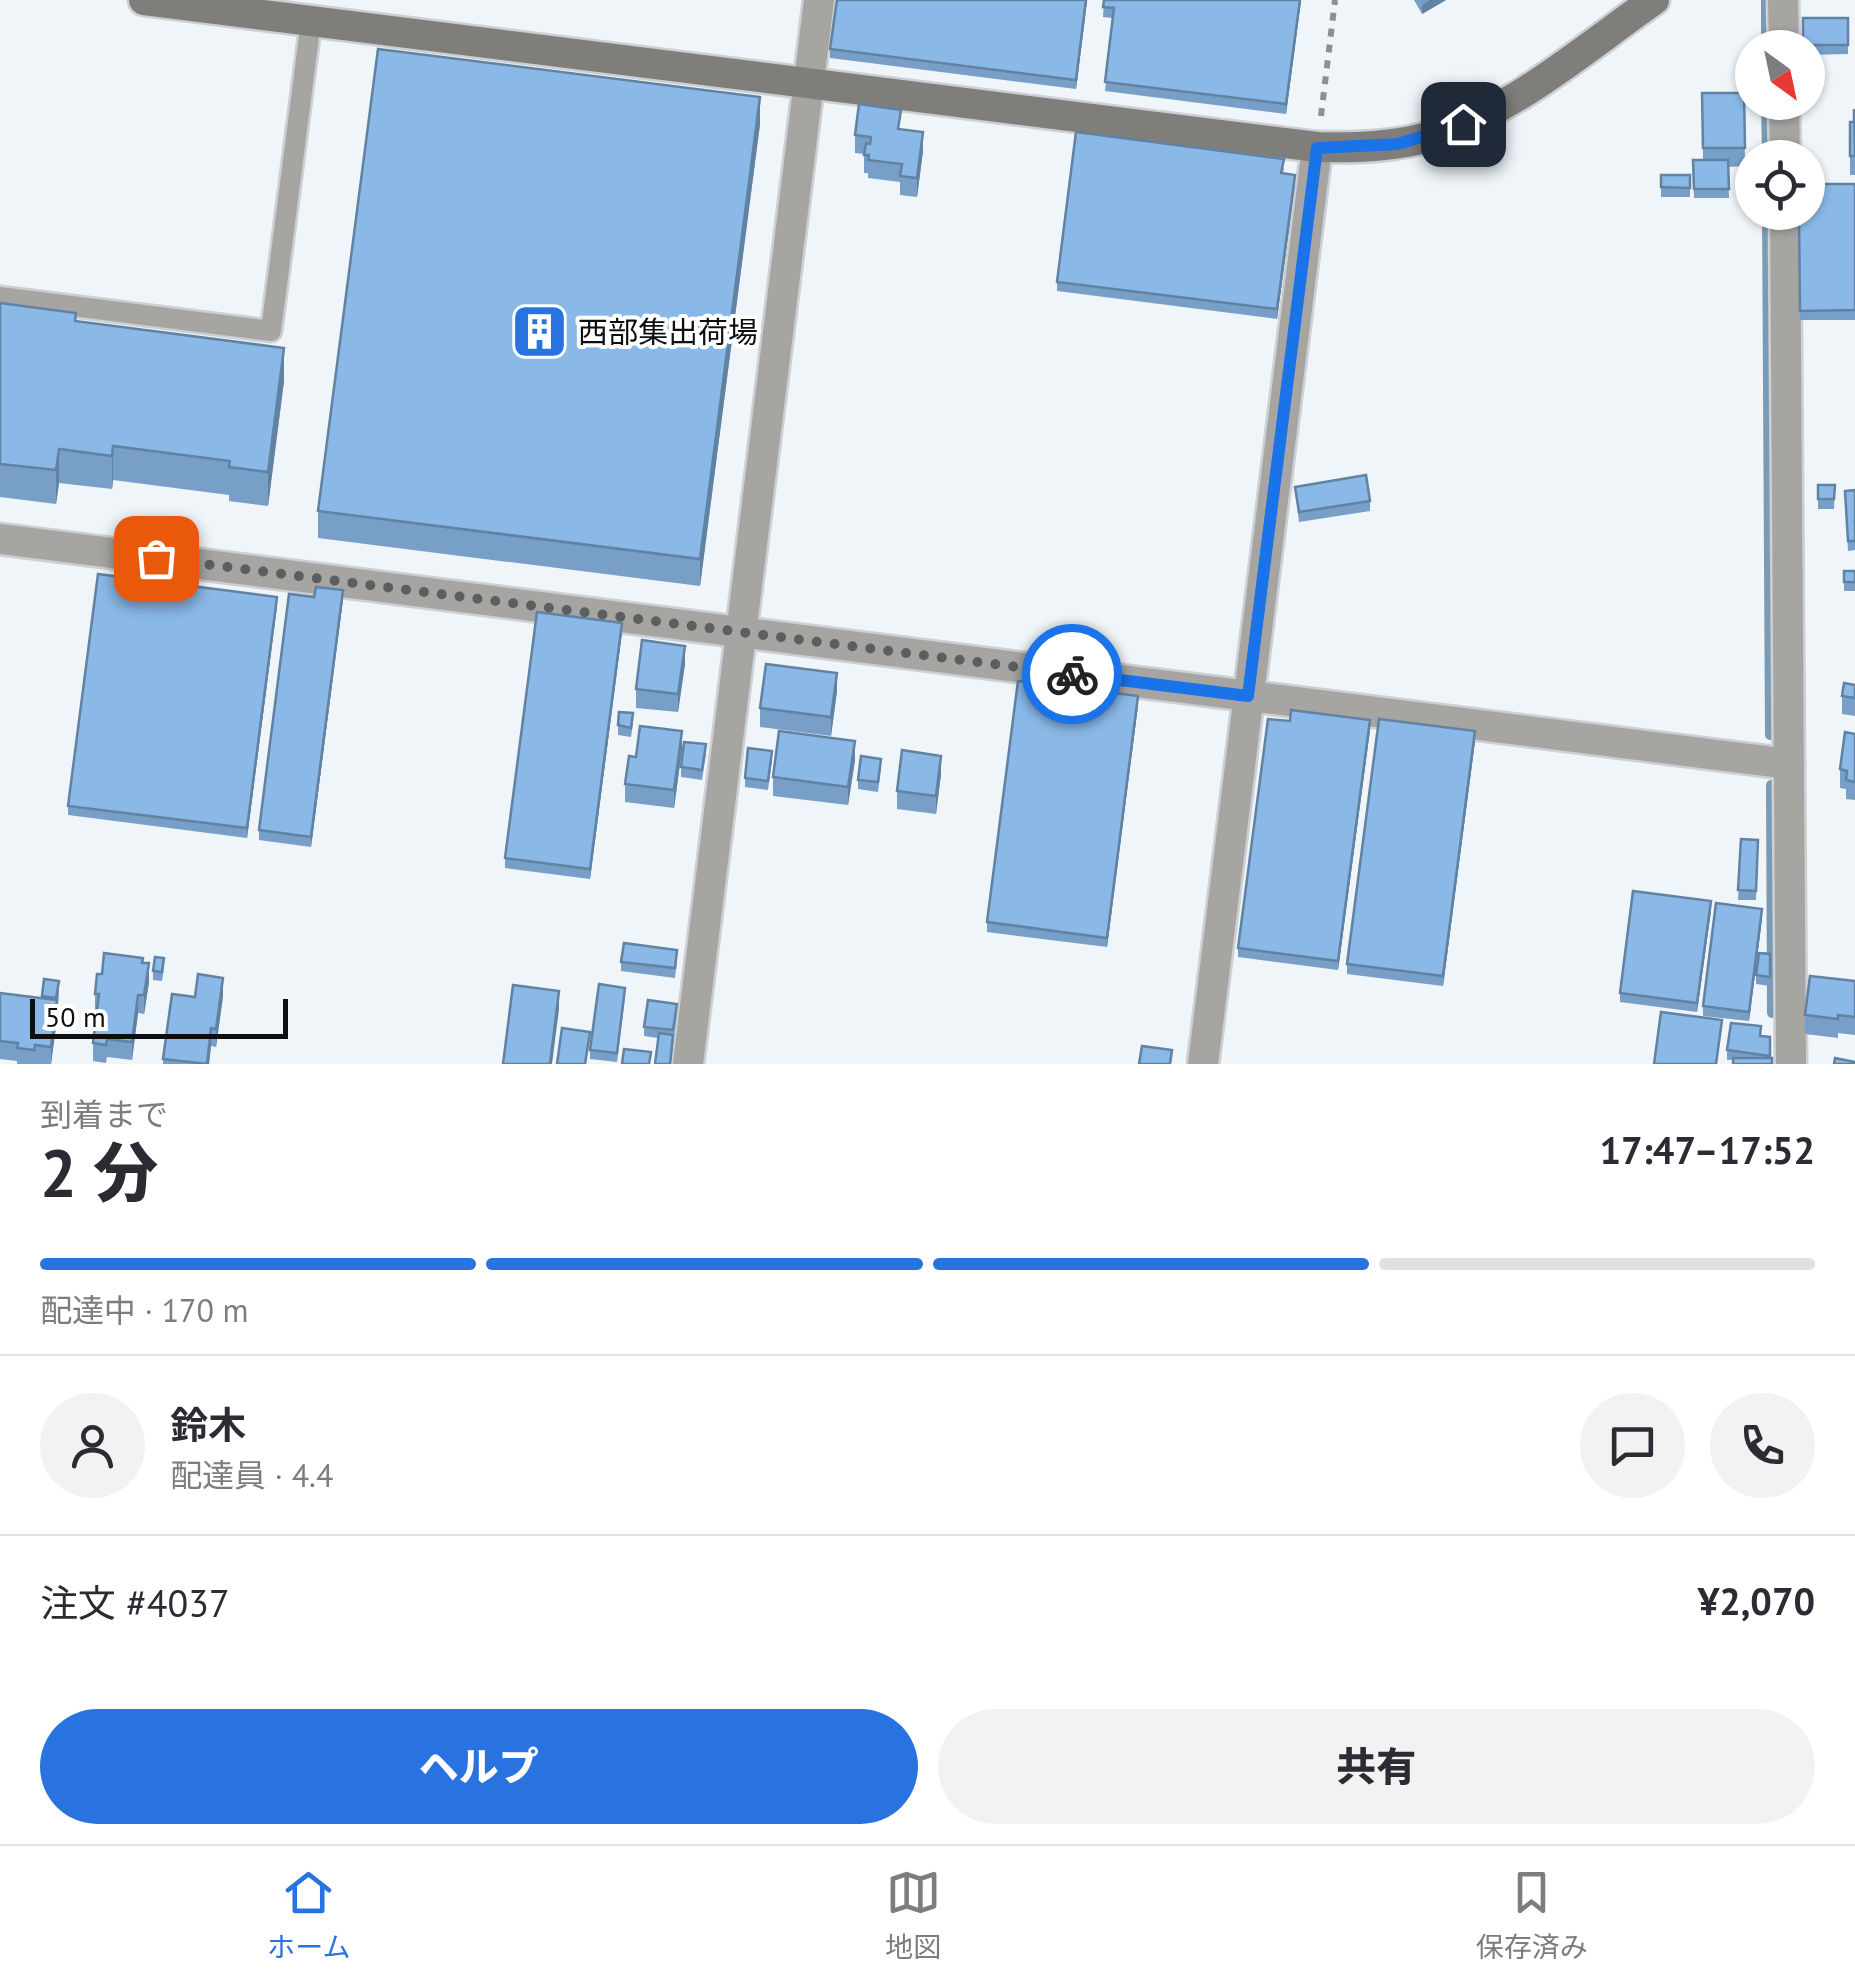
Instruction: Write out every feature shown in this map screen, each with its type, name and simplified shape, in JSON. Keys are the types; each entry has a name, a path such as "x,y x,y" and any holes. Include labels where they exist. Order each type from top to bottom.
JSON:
{"street":[{"path":"144,0 1317,148 1398,144 1463,124 1522,92 1654,0"},
{"path":"688,1064 819,0"},
{"path":"1784,0 1784,30"},
{"path":"1203,1064 1317,148"},
{"path":"1785,230 1791,1064"},
{"path":"0,539 1788,764"}],"lane":[{"path":"0,297 270,331 311,20"}],"path":[{"path":"1317,148 1335,0"}],"building":[{"path":"837,0 1086,0 1076,80 830,49"},
{"path":"1104,0 1300,0 1286,104 1105,82 1114,8 1103,7"},
{"path":"1803,18 1848,18 1848,45 1825,45 1825,30 1803,30"},
{"name":"西部集出荷場","path":"378,49 760,97 700,559 318,511"},
{"path":"1702,93 1735,93 1735,120 1744,120 1745,140 1735,140 1735,148 1703,148"},
{"path":"859,104 901,110 898,129 923,132 917,178 900,176 902,164 868,160 869,155 864,155 871,137 855,135"},
{"path":"1854,109 1855,156 1850,156 1850,122 1854,122"},
{"path":"1076,132 1284,159 1281,173 1295,175 1277,309 1057,282"},
{"path":"1693,160 1728,160 1729,189 1694,189"},
{"path":"1661,175 1690,175 1690,188 1661,187"},
{"path":"1825,184 1855,184 1855,310 1800,311 1799,230 1825,230"},
{"path":"0,303 76,313 75,321 284,348 268,472 229,467 230,461 113,446 112,456 59,449 56,470 0,464"},
{"path":"1366,475 1370,501 1299,512 1295,487"},
{"path":"1818,485 1835,485 1834,499 1818,499"},
{"path":"1855,490 1855,541 1848,541 1845,491"},
{"path":"1844,571 1855,571 1855,582 1844,582"},
{"path":"98,574 277,597 247,828 68,806"},
{"path":"316,587 343,590 311,837 259,830 289,594 314,597"},
{"path":"537,612 622,623 590,869 505,858"},
{"path":"642,640 685,646 678,694 636,689"},
{"path":"766,664 837,673 831,717 760,708"},
{"path":"1018,681 1138,696 1107,938 987,922"},
{"path":"1844,683 1855,685 1855,698 1842,696"},
{"path":"1291,710 1370,720 1338,961 1238,948 1268,719 1290,721"},
{"path":"619,712 633,713 631,728 618,725"},
{"path":"1379,719 1475,731 1443,976 1347,964"},
{"path":"640,726 682,731 674,790 625,784 629,756 636,757"},
{"path":"779,731 855,741 848,787 773,777"},
{"path":"1845,732 1855,734 1855,782 1846,780 1847,771 1840,769"},
{"path":"684,742 706,744 702,770 681,767"},
{"path":"748,748 772,751 768,781 745,778"},
{"path":"902,750 941,756 936,796 897,791"},
{"path":"861,756 881,759 878,782 858,780"},
{"path":"1741,839 1758,840 1756,891 1738,890"},
{"path":"1633,891 1711,901 1697,1003 1620,993"},
{"path":"1716,903 1762,909 1749,1012 1703,1006"},
{"path":"624,943 677,950 675,968 621,962"},
{"path":"104,953 143,958 142,963 149,963 144,995 138,995 132,1042 107,1039 106,1045 93,1043 99,994 95,994 97,974 102,974"},
{"path":"1759,953 1770,954 1770,977 1756,975"},
{"path":"155,957 164,958 162,972 153,971"},
{"path":"198,974 223,978 207,1064 163,1059 172,994 195,997"},
{"path":"1810,976 1855,981 1855,1017 1805,1015"},
{"path":"44,979 59,981 56,998 42,996"},
{"path":"599,984 625,988 617,1053 590,1050"},
{"path":"513,985 559,991 550,1064 503,1064"},
{"path":"0,993 57,1000 51,1047 17,1048 18,1043 0,1041"},
{"path":"648,1000 677,1004 673,1030 644,1027"},
{"path":"1661,1012 1722,1020 1716,1064 1654,1064"},
{"path":"1731,1023 1761,1026 1760,1036 1770,1037 1770,1056 1727,1050"},
{"path":"562,1028 590,1032 585,1064 557,1064"},
{"path":"659,1033 673,1035 670,1064 655,1064"},
{"path":"1142,1046 1172,1050 1170,1064 1139,1064"},
{"path":"624,1049 651,1052 649,1064 622,1064"},
{"path":"1733,1058 1772,1058 1772,1064 1733,1064"},
{"path":"1835,1058 1855,1062 1855,1064 1834,1064"}],"waterway":[{"path":"1766,0 1766,30"},
{"path":"1766,120 1767,140"},
{"path":"1767,230 1770,735"},
{"path":"1771,785 1772,1013"}],"way so far":[{"path":"156,558 1072,674"}],"place":[{"name":"西部集出荷場","path":"539,331"}],"route":[{"path":"1072,674 1248,696 1317,148 1398,144 1463,124"}]}
